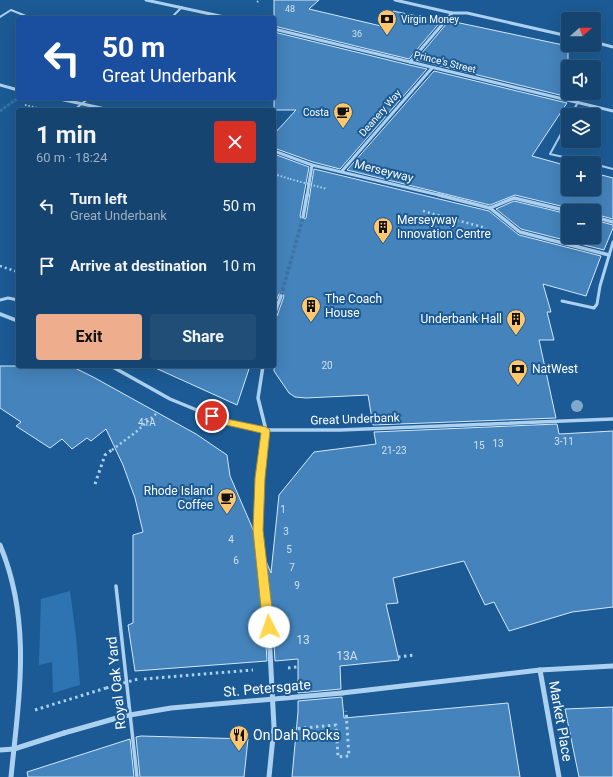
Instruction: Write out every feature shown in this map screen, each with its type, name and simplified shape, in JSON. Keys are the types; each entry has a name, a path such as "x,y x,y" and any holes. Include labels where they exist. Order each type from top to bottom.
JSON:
{"street":[{"path":"146,0 220,16"},
{"path":"395,0 452,12 474,14 561,34"},
{"path":"410,62 452,12"},
{"name":"Prince's Street","path":"276,29 613,111"},
{"path":"601,44 613,47"},
{"name":"Deanery Way","path":"342,171 432,68"},
{"path":"0,85 16,89"},
{"path":"64,100 101,108"},
{"name":"Merseyway","path":"276,152 312,165 342,171 490,208 520,232 609,254"},
{"path":"303,217 312,165"},
{"path":"490,208 514,198 561,209"},
{"path":"601,219 613,222"},
{"path":"276,309 280,296"},
{"path":"0,314 16,319"},
{"name":"Great Underbank","path":"116,368 170,399 226,422 266,430 340,430 613,419"},
{"path":"263,368 258,398 266,430 260,478 258,530 268,612 274,730 269,777"},
{"path":"0,545 8,564 19,612 21,672 11,777"},
{"name":"Market Place","path":"559,777 540,670 613,666"},
{"name":"St. Petersgate","path":"0,750 14,749 124,716 171,708 344,693 540,670"}],"lane":[{"path":"173,16 182,8"},
{"path":"0,17 11,10 26,16"},
{"path":"76,108 86,100"},
{"path":"575,108 578,102"},
{"path":"561,134 550,154 561,156"},
{"path":"601,166 613,169"},
{"path":"562,301 590,308 594,308 598,304 600,286 613,242"},
{"path":"0,300 8,298 16,300"},
{"name":"Royal Oak Yard","path":"116,586 137,777"}],"path":[{"path":"18,103 37,108"},
{"path":"276,175 326,190 331,188"},
{"path":"419,210 487,229"},
{"path":"0,266 16,271"},
{"path":"95,484 105,455 136,432 170,399"},
{"path":"398,657 415,655"},
{"path":"16,716 138,679 271,669"},
{"path":"274,730 336,725 338,757 349,756 344,693"}],"shaded area":[{"path":"70,591 76,636 80,685 53,693 52,662 39,665 41,599"}],"building":[{"path":"274,0 319,0 309,9 381,26 393,11 441,21 409,59 276,26 276,16 274,16"},
{"path":"455,22 561,45 561,52 568,52 568,60 561,60 561,95 416,60 447,23 454,24"},
{"path":"276,32 427,69 340,169 313,162 276,149 276,132 296,110 276,110 276,108 274,108 274,100 276,100"},
{"path":"434,71 567,103 564,108 561,108 561,112 532,156 561,164 561,196 601,196 601,175 613,178 613,219 601,216 601,204 561,204 561,206 515,195 490,205 347,170"},
{"path":"276,155 309,167 300,216 302,220 306,218 314,169 489,211 519,235 601,256 586,296 543,284 551,312 547,312 554,340 539,340 556,418 373,425 368,395 306,398 295,397 289,393 274,371 274,368 276,368 276,317 284,296 282,293 279,294 276,301"},
{"path":"514,201 561,212 561,239 521,229 496,209"},
{"path":"601,222 613,225 604,250 580,244 601,244"},
{"path":"0,366 16,366 16,368 75,368 196,434 227,455 230,476 255,534 264,613 267,661 135,671 128,625 133,623 133,535 143,532 135,498 123,465 106,429 91,441 87,438 72,449 62,439 50,448 16,426 21,422 0,408"},
{"path":"155,368 249,368 237,405"},
{"path":"557,424 559,434 613,431 613,607 572,612 509,631 494,602 485,605 464,561 393,578 398,603 386,604 399,660 340,666 341,689 298,693 298,659 275,661 272,613 266,561 271,573 279,495 314,452 376,444 374,432"},
{"path":"342,697 344,718 508,703 520,777 292,777 298,701"},
{"path":"613,707 613,777 579,777 565,709"},
{"path":"136,737 248,739 244,777 140,777"},
{"path":"130,739 134,777 28,777 27,772"}],"tunnel":[{"path":"0,111 16,99"},
{"path":"281,296 303,217"}],"place":[{"name":"Virgin Money","path":"387,36"},
{"name":"Costa","path":"343,129"},
{"name":"Merseyway Innovation Centre","path":"383,244"},
{"name":"The Coach House","path":"311,323"},
{"name":"Underbank Hall","path":"516,336"},
{"name":"NatWest","path":"518,386"},
{"name":"Rhode Island Coffee","path":"227,515"},
{"name":"On Dah Rocks","path":"239,752"}],"route":[{"path":"212,416 226,422 266,430 260,478 258,530 269,627"}]}
